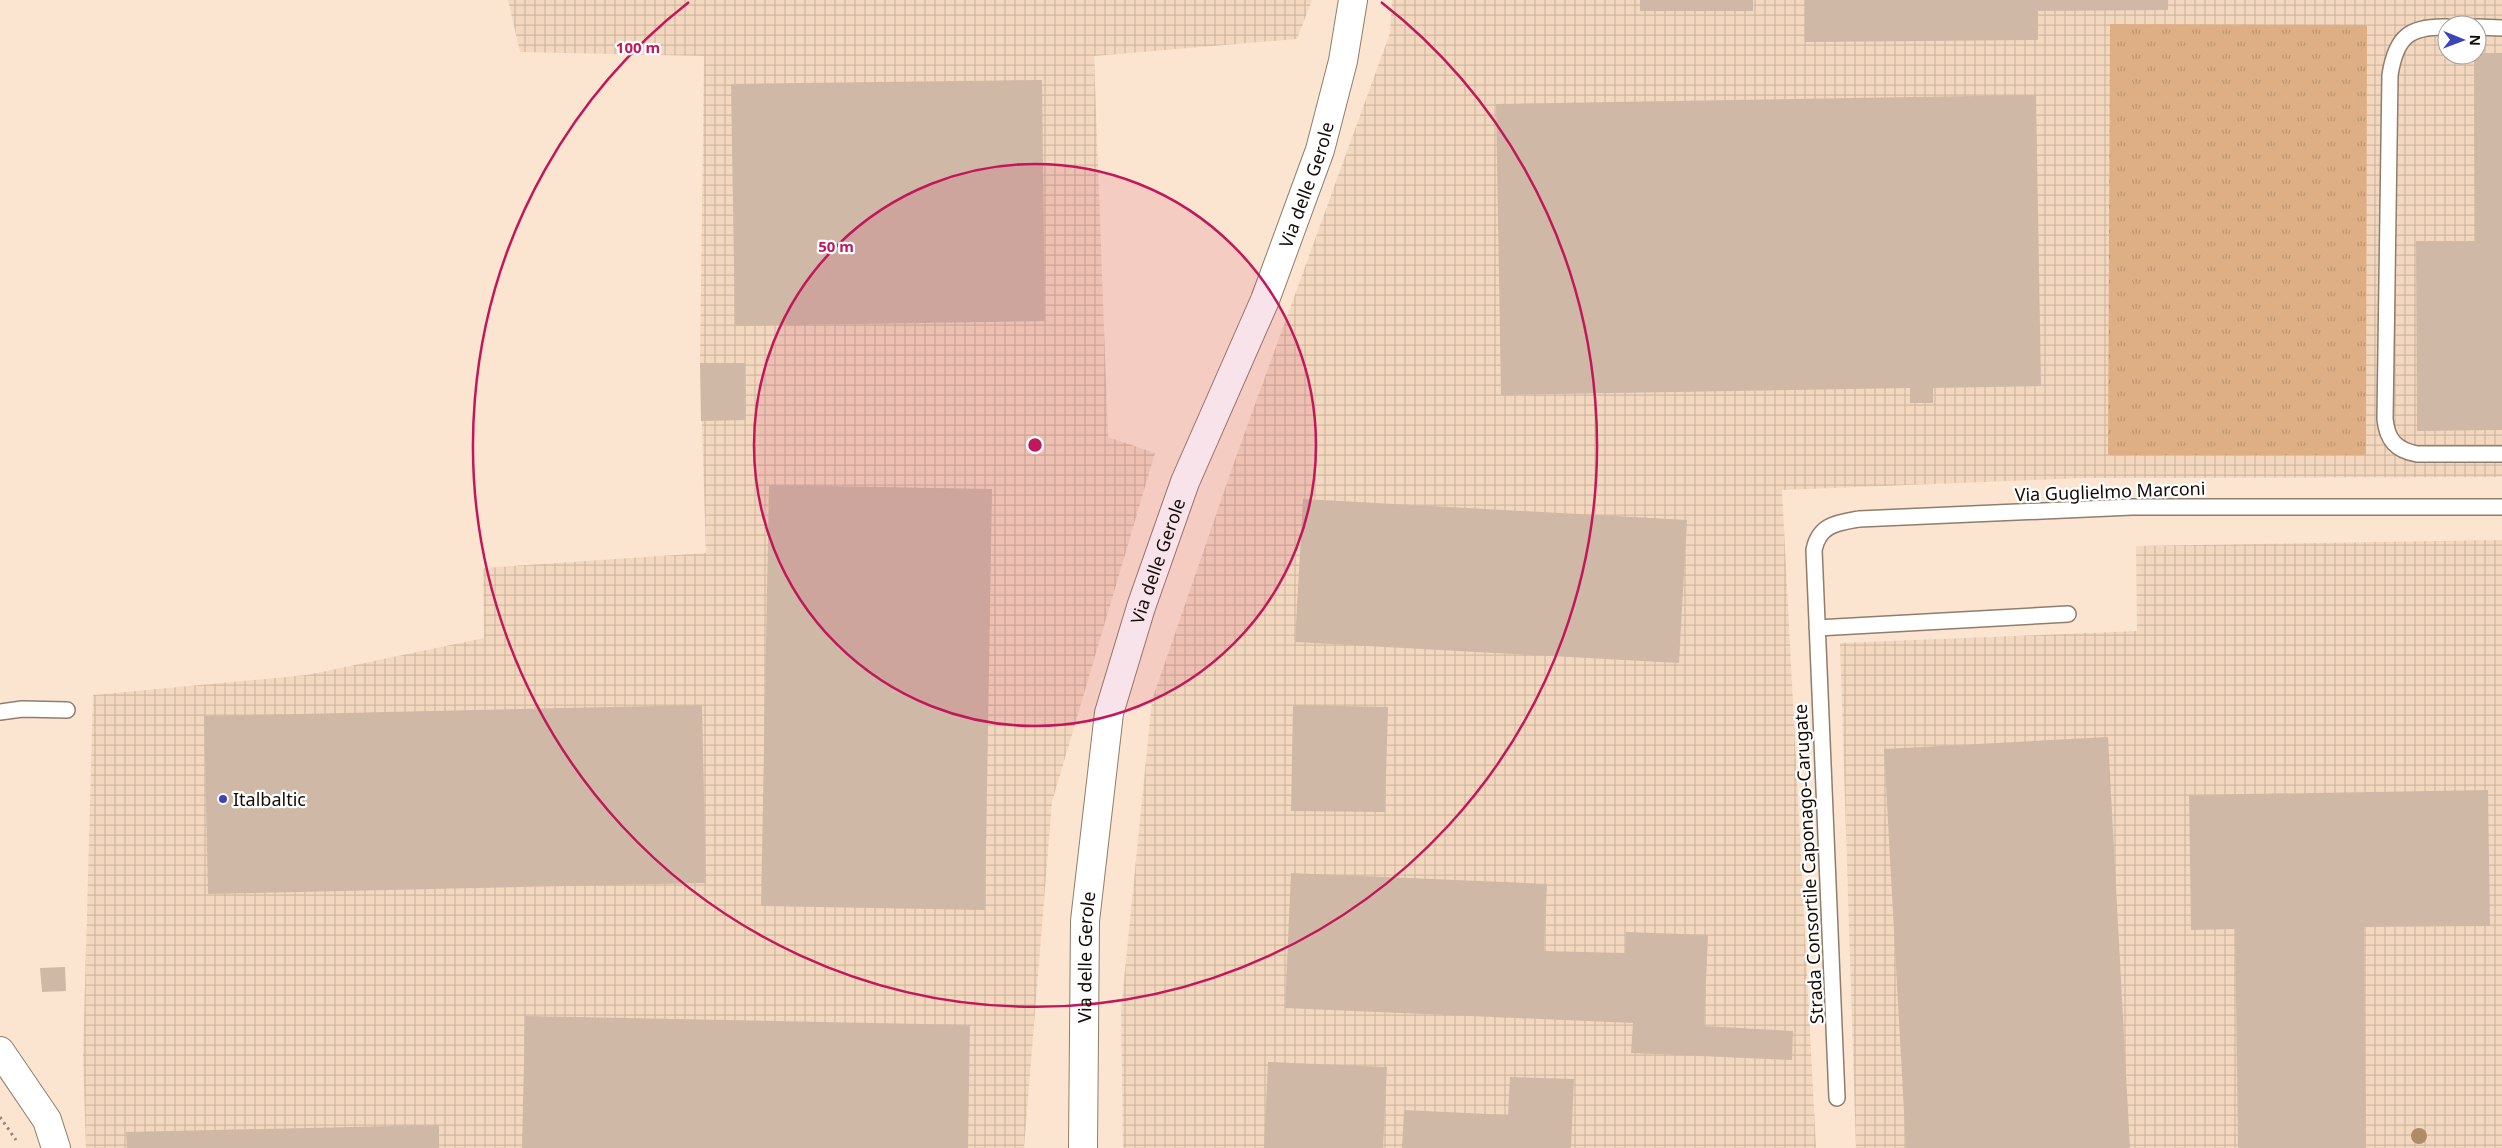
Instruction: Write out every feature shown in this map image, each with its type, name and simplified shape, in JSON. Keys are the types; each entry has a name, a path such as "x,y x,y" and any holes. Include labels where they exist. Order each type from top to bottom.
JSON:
{"street":[{"name":"Via delle Gerole","path":"1083,1148 1085,921 1109,713 1141,607 1185,482 1265,300 1320,150 1343,61 1353,0"},
{"path":"0,1052 47,1120 56,1148"}],"lane":[{"path":"2437,27 2425,28 2410,33 2396,48 2390,75 2386,434 2393,444 2411,452 2502,454"},
{"path":"2487,27 2502,28"},
{"name":"Via Guglielmo Marconi","path":"1817,628 1815,543 1824,528 1842,522 2132,507 2502,507"},
{"path":"1817,628 2068,614"},
{"name":"Strada Consortile Caponago-Carugate","path":"1817,628 1837,1098"},
{"path":"0,712 22,709 67,710"}],"path":[{"path":"0,1117 14,1137 18,1148"}],"shaded area":[{"path":"508,0 1312,0 1297,39 1094,56 1108,437 1155,453 1052,802 1024,1148 86,1148 83,1056 93,695 307,675 484,638 483,568 706,553 700,363 704,56 520,52"},
{"path":"1392,0 2502,0 2502,477 2084,478 1782,490 1816,1148 1123,1148 1121,1010 1152,700 1237,454 1390,33"},
{"path":"2502,540 2502,1148 1856,1148 1840,643 2137,631 2136,546"}],"green space":[{"path":"2110,24 2367,25 2366,455 2108,455"}],"building":[{"path":"1640,0 1753,0 1753,11 1640,11"},
{"path":"1805,0 2168,0 2168,10 2038,11 2038,40 1805,42"},
{"path":"2487,53 2502,53 2502,430 2417,431 2416,241 2475,241 2474,65 2487,65"},
{"path":"1042,80 1045,321 735,326 731,84"},
{"path":"2036,95 2041,386 1933,388 1933,403 1910,403 1910,388 1501,395 1496,104"},
{"path":"700,363 745,363 746,420 701,421"},
{"path":"769,485 992,489 985,910 761,906"},
{"path":"1303,499 1687,520 1679,663 1295,642"},
{"path":"702,705 706,883 208,894 204,716"},
{"path":"1293,705 1388,707 1385,812 1291,811"},
{"path":"2108,737 2130,1148 1906,1148 1884,749"},
{"path":"2488,790 2490,926 2364,927 2366,1148 2238,1148 2235,929 2191,930 2189,795"},
{"path":"1291,873 1547,884 1544,951 1625,953 1626,932 1708,935 1704,1026 1793,1031 1792,1060 1631,1053 1633,1023 1285,1008"},
{"path":"65,967 66,991 42,992 40,968"},
{"path":"525,1016 970,1025 968,1148 522,1148"},
{"path":"1268,1062 1387,1067 1383,1148 1264,1148"},
{"path":"1510,1077 1574,1079 1571,1148 1402,1148 1404,1110 1508,1115"},
{"path":"439,1125 439,1148 127,1148 126,1132"}],"place":[{"name":"Italbaltic","path":"223,799"}]}
